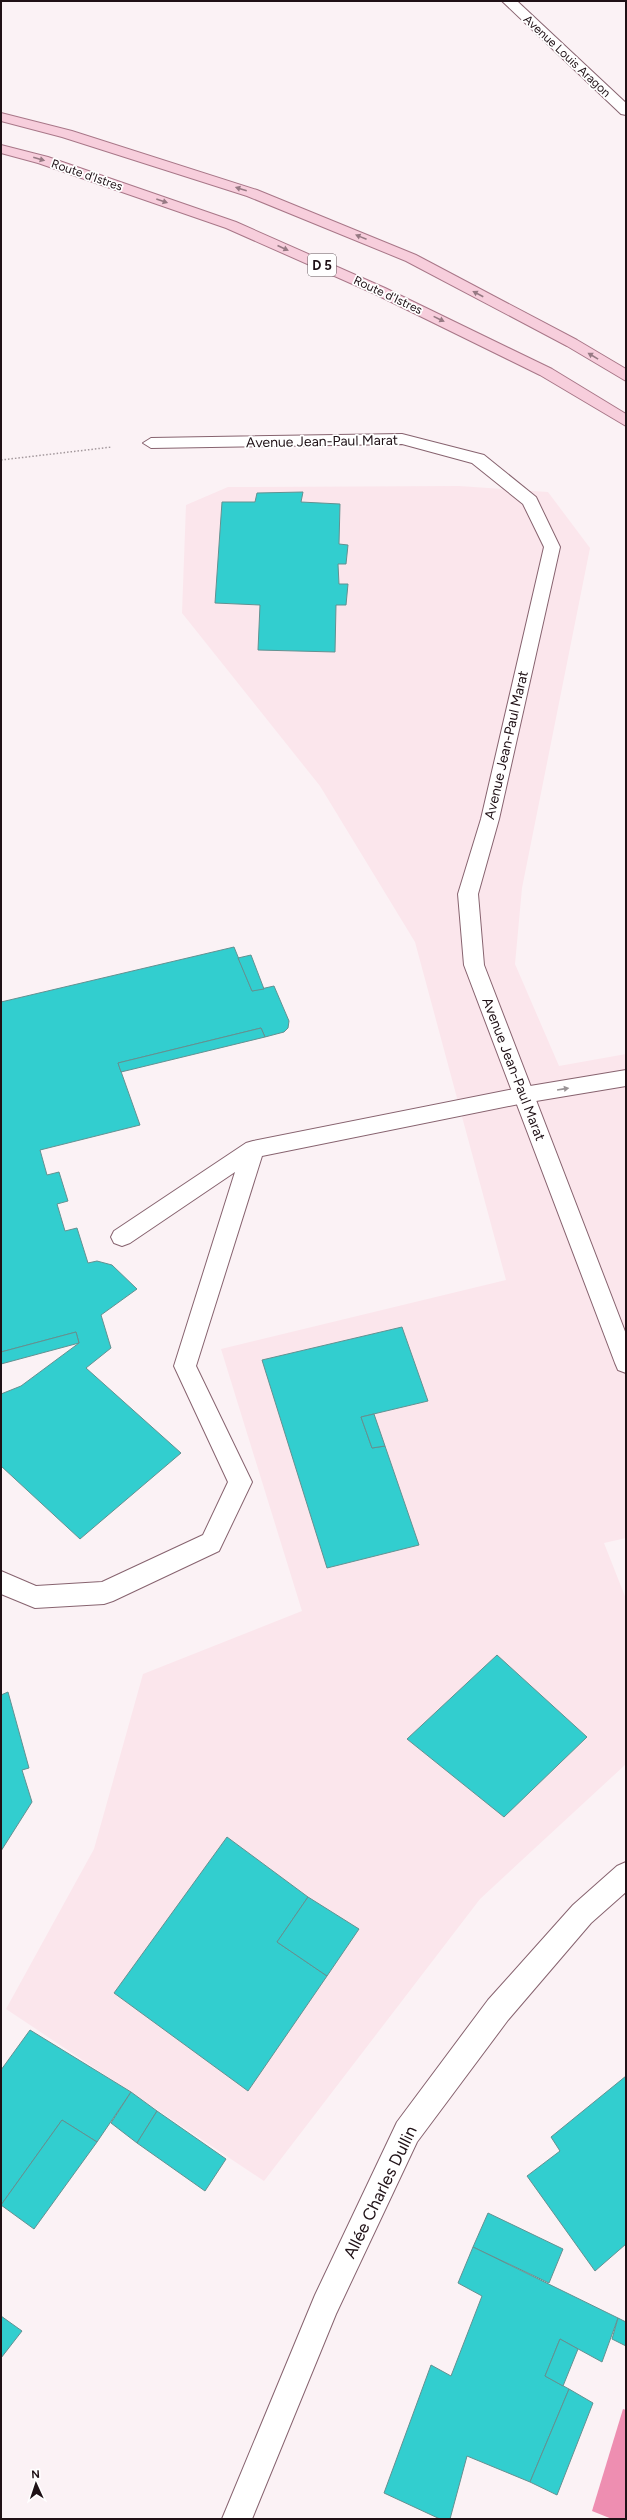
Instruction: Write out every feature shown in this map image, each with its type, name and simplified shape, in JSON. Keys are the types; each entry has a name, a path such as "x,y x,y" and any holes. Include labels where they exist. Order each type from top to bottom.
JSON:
{"main road":[{"path":"1,117 67,134 252,193 410,258 572,343 626,376"},
{"name":"Route d'Istres","path":"1,149 43,160 230,225 380,291 546,372 626,421"}],"street":[{"name":"Avenue Louis Aragon","path":"509,1 625,109"},
{"name":"Avenue Jean-Paul Marat","path":"151,443 402,439 478,459 530,501 552,547 490,819 468,894 474,965 626,1363"},
{"path":"122,1237 253,1149 524,1095 626,1078"},
{"path":"1,1582 35,1597 104,1592 211,1543 240,1482 185,1366 253,1149"},
{"name":"Allée Charles Dullin","path":"237,2519 325,2305 407,2132 498,2010 582,1914 626,1875"}],"path":[{"path":"1,460 151,443"}],"shaded area":[{"path":"459,486 548,492 590,548 522,888 515,964 559,1066 626,1054 626,1538 604,1543 626,1599 626,1764 480,1899 264,2181 6,2009 94,1849 143,1674 302,1611 221,1349 506,1280 415,942 320,786 182,613 186,505 228,487"},
{"path":"623,2409 626,2410 626,2519 612,2519 592,2511"}],"building":[{"path":"303,492 301,502 340,504 339,544 348,545 346,564 338,564 339,584 348,584 346,605 336,605 335,652 258,650 260,605 215,603 222,502 255,502 257,493"},
{"path":"234,947 252,991 274,986 289,1021 288,1028 284,1032 265,1037 261,1028 118,1063 140,1125 40,1150 47,1175 59,1172 68,1201 57,1204 65,1231 77,1228 88,1263 97,1261 112,1265 137,1289 101,1315 111,1348 86,1368 181,1453 80,1539 1,1466 1,1394 21,1386 79,1343 76,1332 1,1352 1,1002"},
{"path":"251,955 264,989 252,991 238,958"},
{"path":"261,1028 265,1037 121,1072 118,1063"},
{"path":"402,1327 428,1401 361,1417 372,1448 385,1446 419,1545 327,1568 262,1360"},
{"path":"76,1332 79,1343 1,1364 1,1352"},
{"path":"374,1414 385,1446 372,1448 361,1417"},
{"path":"497,1655 587,1737 504,1817 407,1739"},
{"path":"8,1692 29,1768 22,1770 32,1802 1,1851 1,1695"},
{"path":"227,1837 308,1897 277,1942 327,1976 248,2091 114,1993"},
{"path":"308,1897 359,1929 327,1976 277,1942"},
{"path":"30,2030 131,2092 97,2142 62,2120 1,2205 1,2070"},
{"path":"626,2076 626,2244 595,2271 527,2176 560,2151 551,2137"},
{"path":"131,2092 157,2111 137,2143 111,2123"},
{"path":"157,2111 226,2159 205,2191 137,2143"},
{"path":"62,2120 97,2142 34,2229 1,2205"},
{"path":"488,2213 563,2249 549,2283 473,2247"},
{"path":"473,2247 618,2318 602,2362 560,2339 545,2376 569,2389 530,2482 467,2456 450,2519 440,2519 384,2493 431,2365 451,2376 482,2296 458,2283"},
{"path":"1,2316 22,2331 1,2358"},
{"path":"618,2318 626,2322 626,2346 612,2339"},
{"path":"560,2339 578,2349 563,2386 545,2376"},
{"path":"569,2389 593,2403 557,2495 530,2482"}]}
